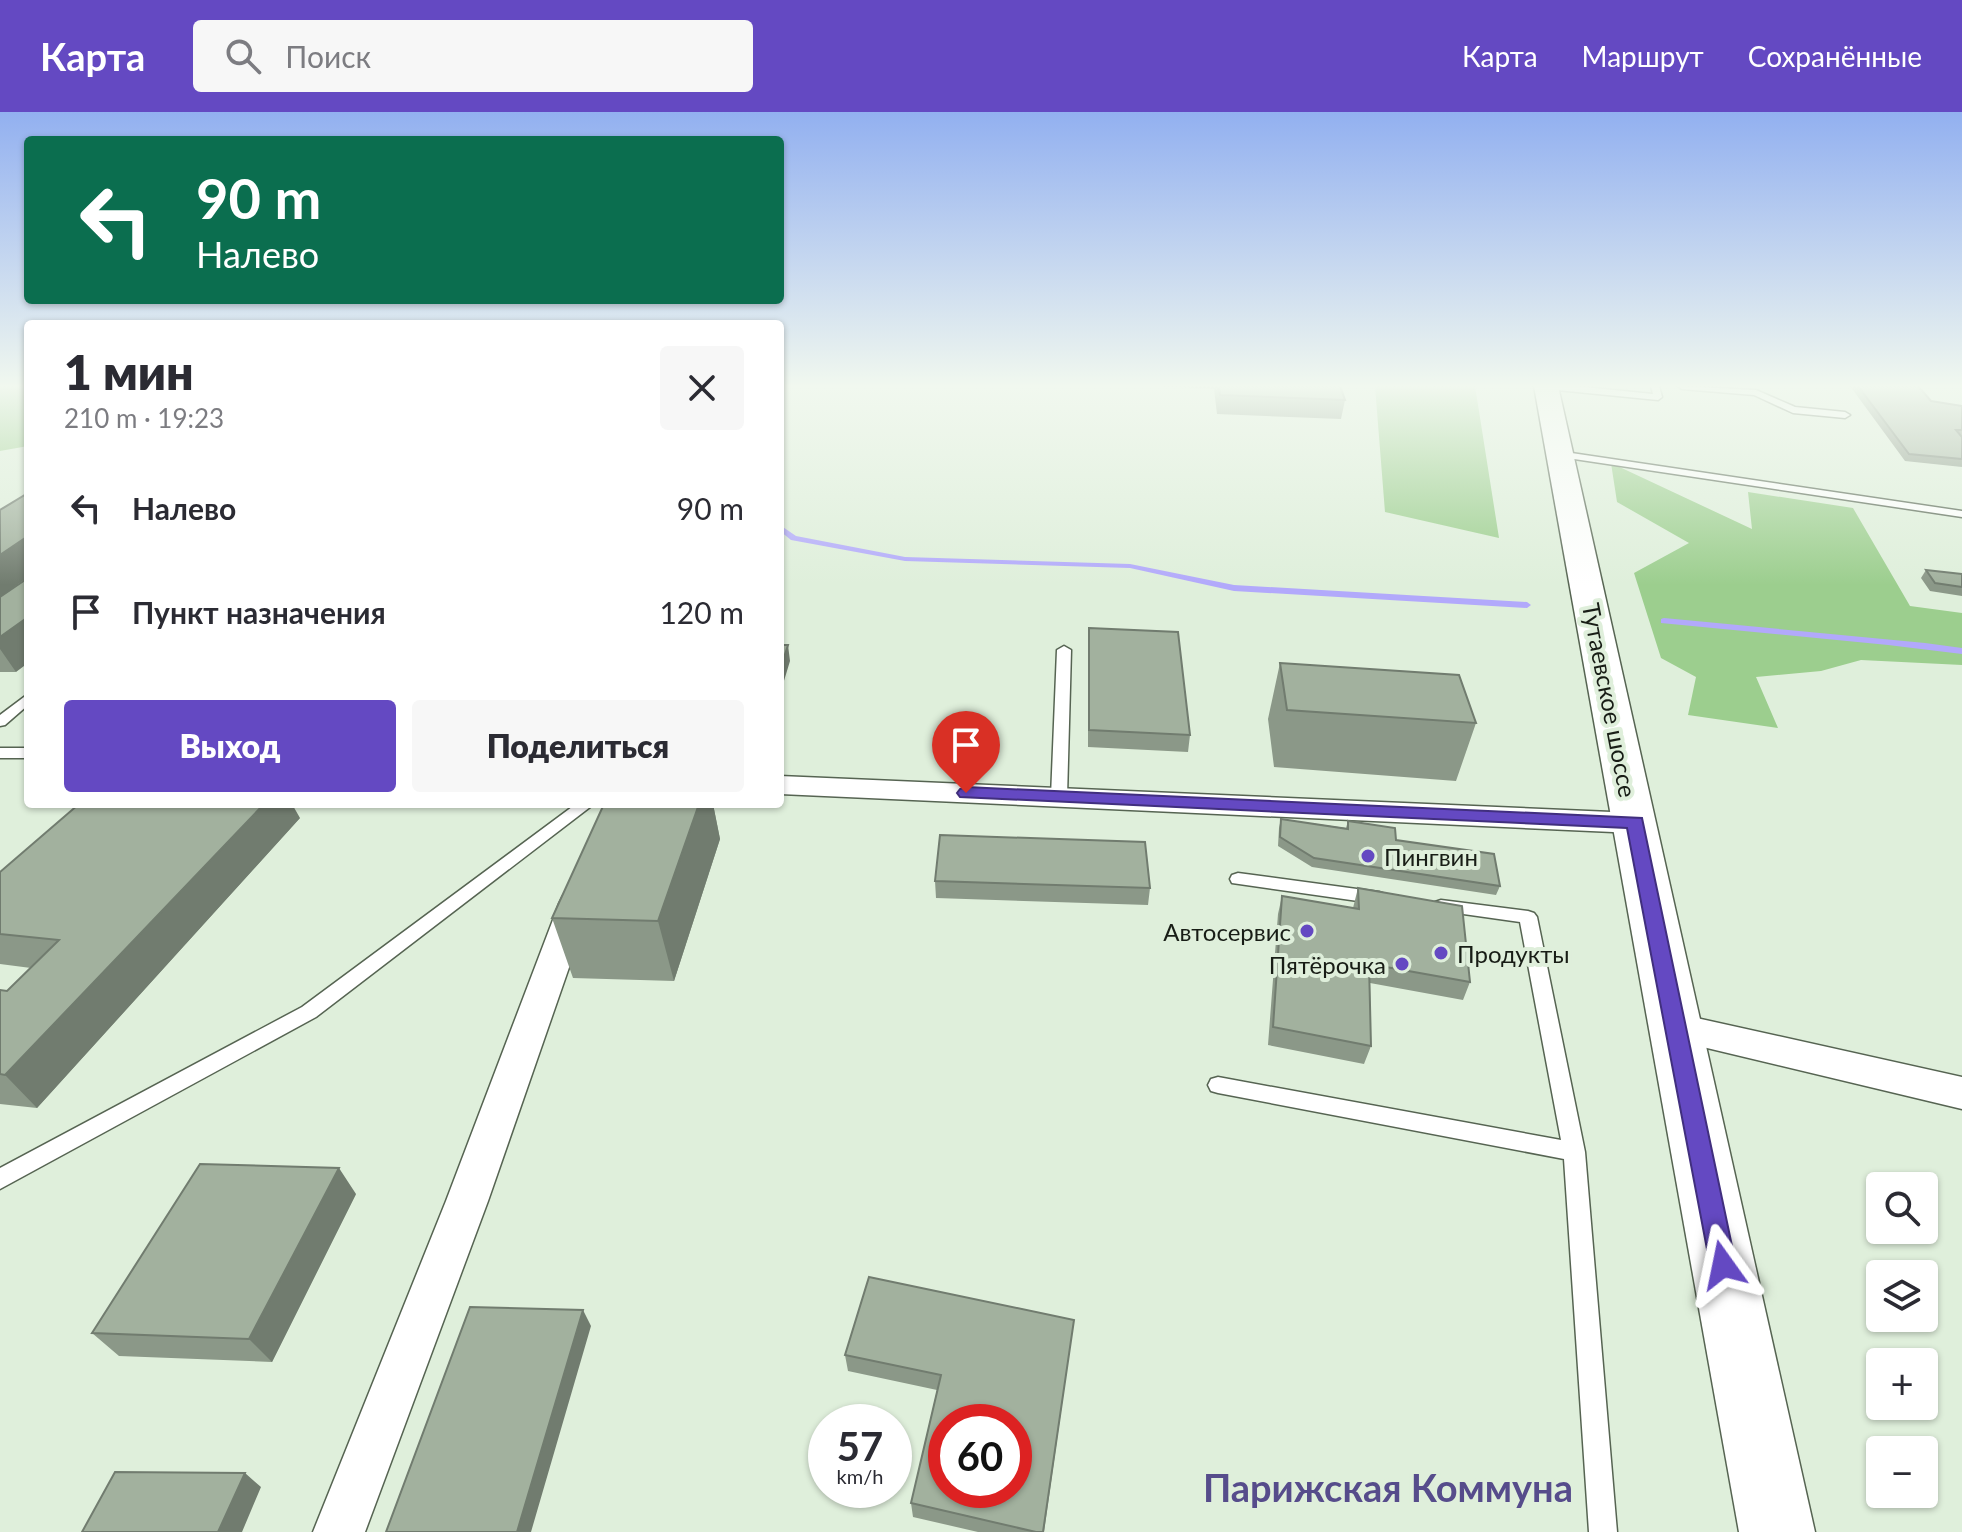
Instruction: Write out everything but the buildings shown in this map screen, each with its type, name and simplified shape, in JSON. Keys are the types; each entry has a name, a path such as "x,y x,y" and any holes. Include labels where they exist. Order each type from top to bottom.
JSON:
{"main road":[{"name":"Тутаевское шоссе","path":"1558,454 1777,1532"}],"street":[{"path":"784,785 1635,823"},
{"path":"339,1532 467,1201 610,808"},
{"path":"1674,1027 1962,1093"}],"lane":[{"path":"1558,454 1962,514"},
{"path":"1059,797 1064,650"},
{"path":"0,722 24,701"},
{"path":"0,753 24,753"},
{"path":"0,1179 309,1012 581,808"},
{"path":"1238,879 1391,899"},
{"path":"1421,903 1528,917 1574,1152 1603,1532"},
{"path":"1218,1085 1574,1152"}],"green space":[{"path":"1380,452 1485,452 1499,538 1385,512"},
{"path":"1611,463 1752,529 1748,492 1853,508 1910,606 1962,613 1962,665 1861,660 1821,671 1756,677 1778,728 1688,715 1696,677 1661,658 1634,573 1689,543 1617,502"}],"waterway":[{"path":"784,530 794,538 905,559 1130,566 1234,588 1527,605"},
{"path":"1664,621 1962,651"}],"place":[{"name":"Пингвин","path":"1368,856"},
{"name":"Автосервис","path":"1307,931"},
{"name":"Продукты","path":"1441,953"},
{"name":"Пятёрочка","path":"1402,964"}],"district":[{"name":"Парижская Коммуна","path":"1388,1487"}],"route":[{"path":"966,793 1635,823 1723,1265"}]}
